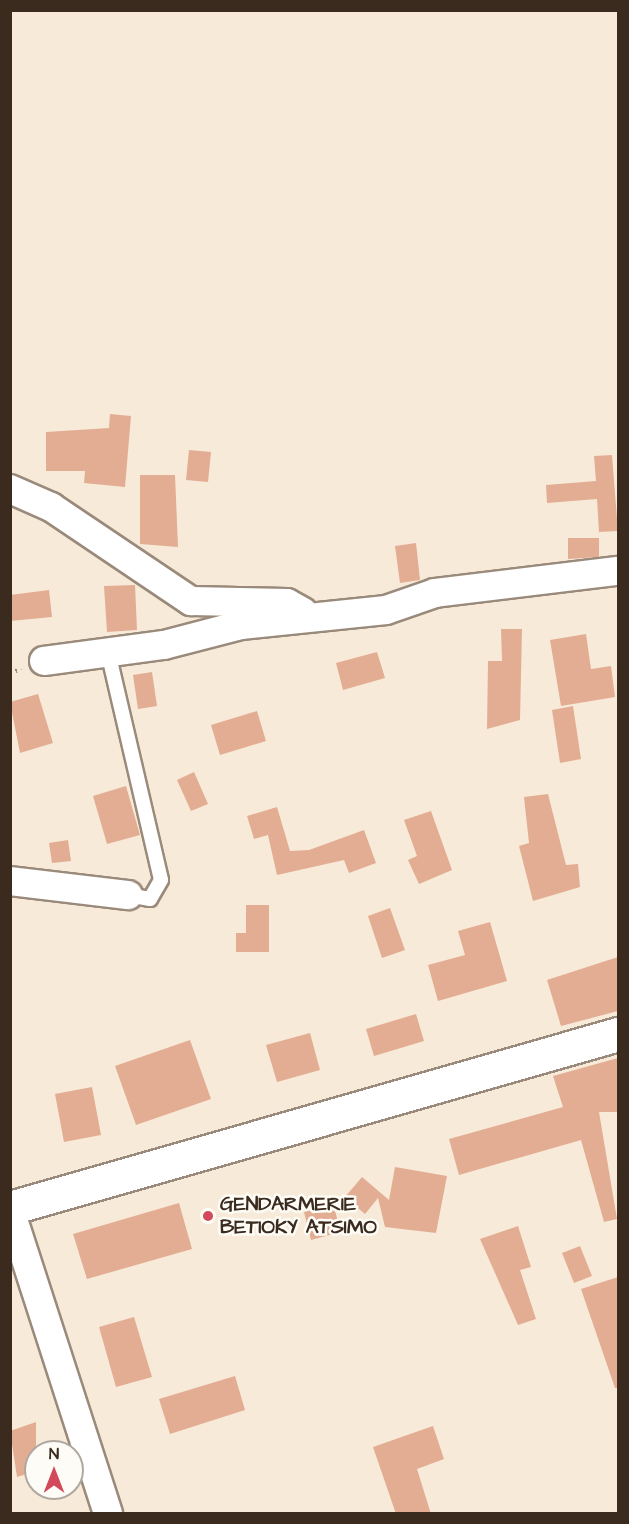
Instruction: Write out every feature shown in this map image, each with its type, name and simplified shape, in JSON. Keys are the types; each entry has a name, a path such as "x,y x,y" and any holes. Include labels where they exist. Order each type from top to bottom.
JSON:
{"main road":[{"path":"10,1209 618,1034"}],"street":[{"path":"10,489 51,507 191,601 287,603 316,619"},
{"path":"44,661 108,652 241,625 386,610 435,593 618,571"},
{"path":"10,881 128,895"},
{"path":"10,1209 108,1514"}],"lane":[{"path":"108,652 161,880 150,899 128,895"}],"building":[{"path":"110,414 131,416 125,487 84,483 85,471 46,471 46,432 109,428"},
{"path":"189,450 211,452 208,482 186,480"},
{"path":"612,455 618,531 599,532 597,499 547,503 546,485 596,481 594,456"},
{"path":"140,475 175,475 178,547 140,544"},
{"path":"568,538 599,538 599,557 568,559"},
{"path":"416,543 420,580 400,583 395,546"},
{"path":"135,585 137,630 107,632 104,586"},
{"path":"49,590 52,617 10,621 10,595"},
{"path":"501,629 522,629 520,720 487,729 488,661 502,661"},
{"path":"586,634 591,669 611,666 615,697 561,706 550,640"},
{"path":"377,652 385,678 343,690 336,663"},
{"path":"152,672 157,706 138,709 133,675"},
{"path":"38,694 53,743 20,753 10,702"},
{"path":"573,706 581,759 560,763 552,710"},
{"path":"257,711 266,741 220,755 211,725"},
{"path":"194,772 208,804 191,811 177,780"},
{"path":"126,786 140,835 107,844 93,796"},
{"path":"548,794 566,865 578,864 580,887 533,901 519,846 529,843 524,797"},
{"path":"277,807 290,851 309,850 364,830 376,863 349,873 344,860 277,875 268,835 254,839 247,816"},
{"path":"431,811 452,870 419,884 408,860 417,856 404,820"},
{"path":"68,840 71,861 52,863 49,843"},
{"path":"246,905 269,905 269,952 236,952 236,933 246,933"},
{"path":"390,908 405,950 382,958 368,916"},
{"path":"490,922 507,981 438,1001 428,965 465,955 458,931"},
{"path":"618,957 618,1011 561,1026 547,980"},
{"path":"416,1014 424,1041 374,1056 366,1029"},
{"path":"310,1033 320,1070 277,1082 266,1045"},
{"path":"190,1040 211,1099 136,1125 115,1066"},
{"path":"618,1058 618,1112 599,1112 617,1219 604,1222 581,1140 459,1175 449,1139 563,1107 553,1076"},
{"path":"92,1087 101,1135 64,1142 55,1094"},
{"path":"395,1167 447,1176 436,1233 385,1227 378,1198 365,1214 345,1197 362,1177 389,1200"},
{"path":"179,1203 192,1249 87,1279 73,1234"},
{"path":"333,1204 341,1232 311,1240 304,1212"},
{"path":"518,1226 531,1267 520,1270 536,1319 518,1325 480,1239"},
{"path":"580,1246 592,1276 574,1283 562,1253"},
{"path":"618,1277 618,1388 615,1388 581,1289"},
{"path":"134,1317 152,1377 116,1387 99,1327"},
{"path":"235,1376 245,1410 170,1434 159,1399"},
{"path":"36,1422 36,1440 24,1440 24,1475 17,1477 10,1431"},
{"path":"433,1426 444,1459 417,1469 431,1514 396,1514 373,1447"}],"place":[{"name":"GENDARMERIE BETIOKY ATSIMO","path":"208,1216"}]}
